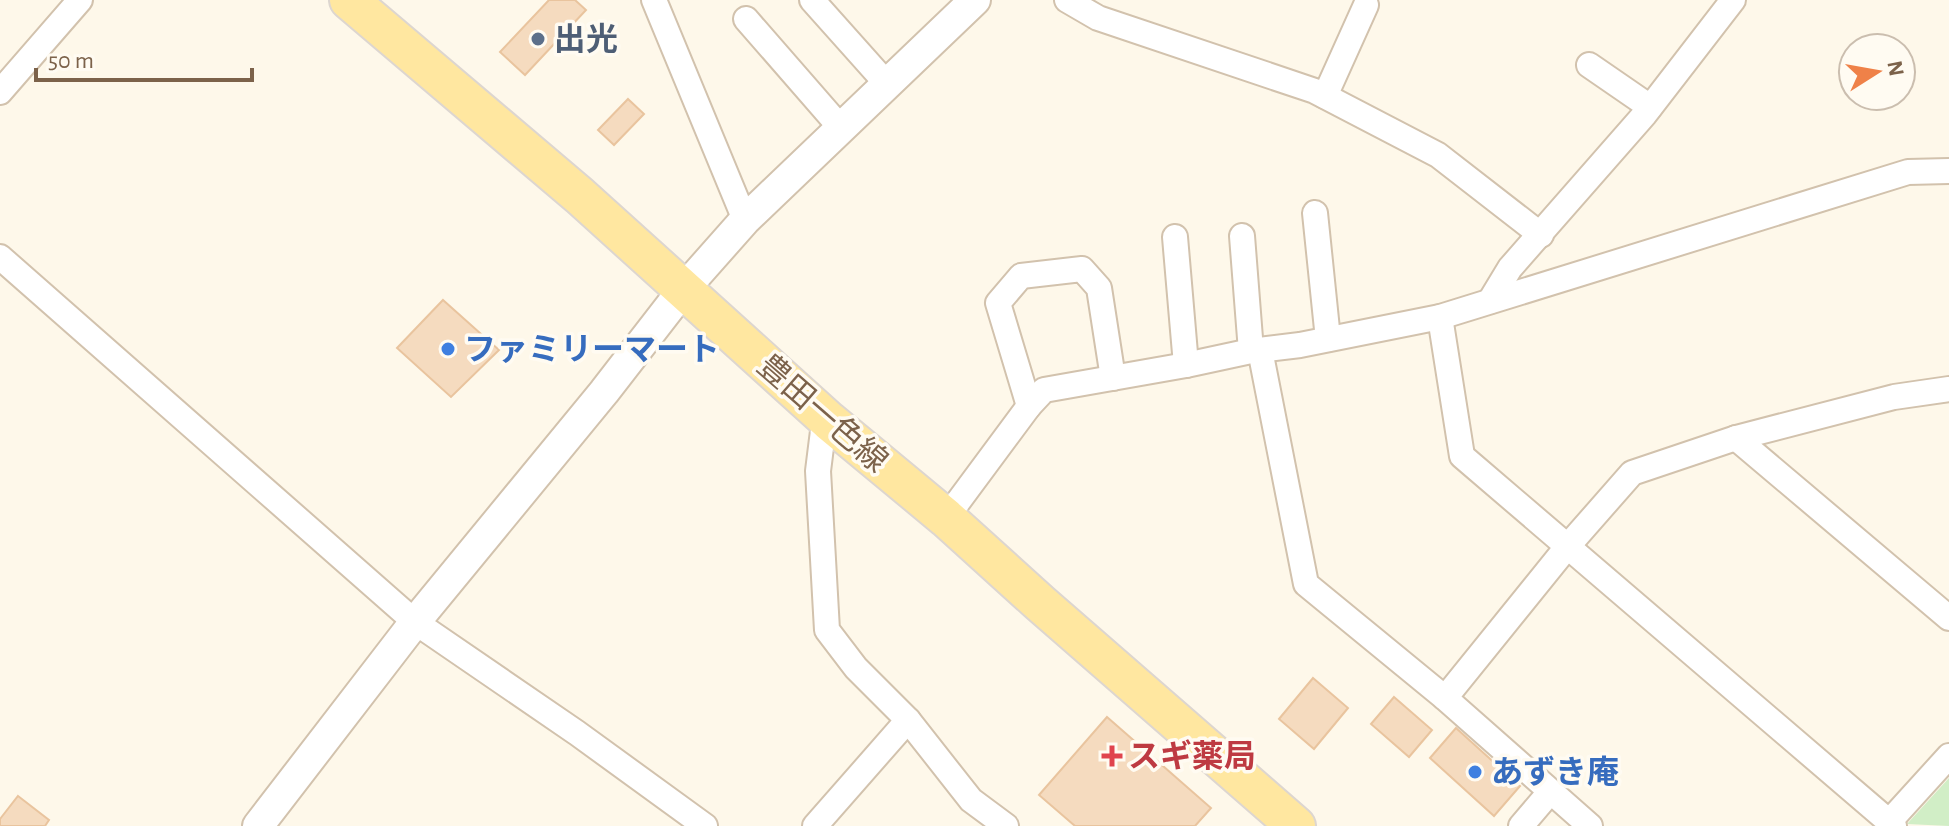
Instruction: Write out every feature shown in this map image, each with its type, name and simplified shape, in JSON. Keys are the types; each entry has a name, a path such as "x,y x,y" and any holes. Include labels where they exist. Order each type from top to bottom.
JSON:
{"main road":[{"name":"豊田一色線","path":"349,0 580,196 825,415 1296,826"}],"street":[{"path":"0,92 80,0"},
{"path":"654,0 745,220"},
{"path":"812,0 887,84"},
{"path":"258,826 415,622 604,392 683,290 745,220 975,0"},
{"path":"1067,0 1098,18 1325,96 1438,155 1541,235"},
{"path":"1490,301 1510,268 1650,107 1733,0"},
{"path":"1325,96 1366,5"},
{"path":"746,19 841,128"},
{"path":"1589,65 1650,107"},
{"path":"946,518 1044,390 1440,317 1908,172 1949,171"},
{"path":"1315,213 1328,339"},
{"path":"1242,236 1256,350 1306,584 1445,698 1590,826"},
{"path":"1175,237 1186,365"},
{"path":"0,257 415,622 577,733 705,826"},
{"path":"1029,406 998,303 1021,276 1082,269 1099,288 1113,378"},
{"path":"1440,317 1462,456 1567,547 1892,824 1949,756"},
{"path":"1445,698 1567,547 1632,473 1736,438 1894,397 1949,389"},
{"path":"825,415 818,471 827,630 856,668 908,720 971,800 1006,826"},
{"path":"1736,438 1949,618"},
{"path":"815,826 908,720"},
{"path":"1521,826 1550,792"}],"green space":[{"path":"1949,778 1949,826 1907,824"}],"building":[{"path":"549,0 575,0 586,10 525,75 500,52"},
{"path":"628,99 644,114 614,145 598,130"},
{"name":"ファミリーマート","path":"443,300 499,350 451,397 397,348"},
{"path":"1313,678 1348,708 1314,749 1279,719"},
{"path":"1394,697 1432,730 1409,757 1371,724"},
{"name":"スギ薬局","path":"1107,717 1211,808 1195,826 1075,826 1039,795"},
{"name":"あずき庵","path":"1456,728 1520,786 1494,816 1430,758"},
{"path":"18,796 49,820 45,826 0,826 0,819"}],"place":[{"name":"出光","path":"538,39"},
{"name":"ファミリーマート","path":"448,349"},
{"name":"スギ薬局","path":"1112,756"},
{"name":"あずき庵","path":"1475,772"}]}
